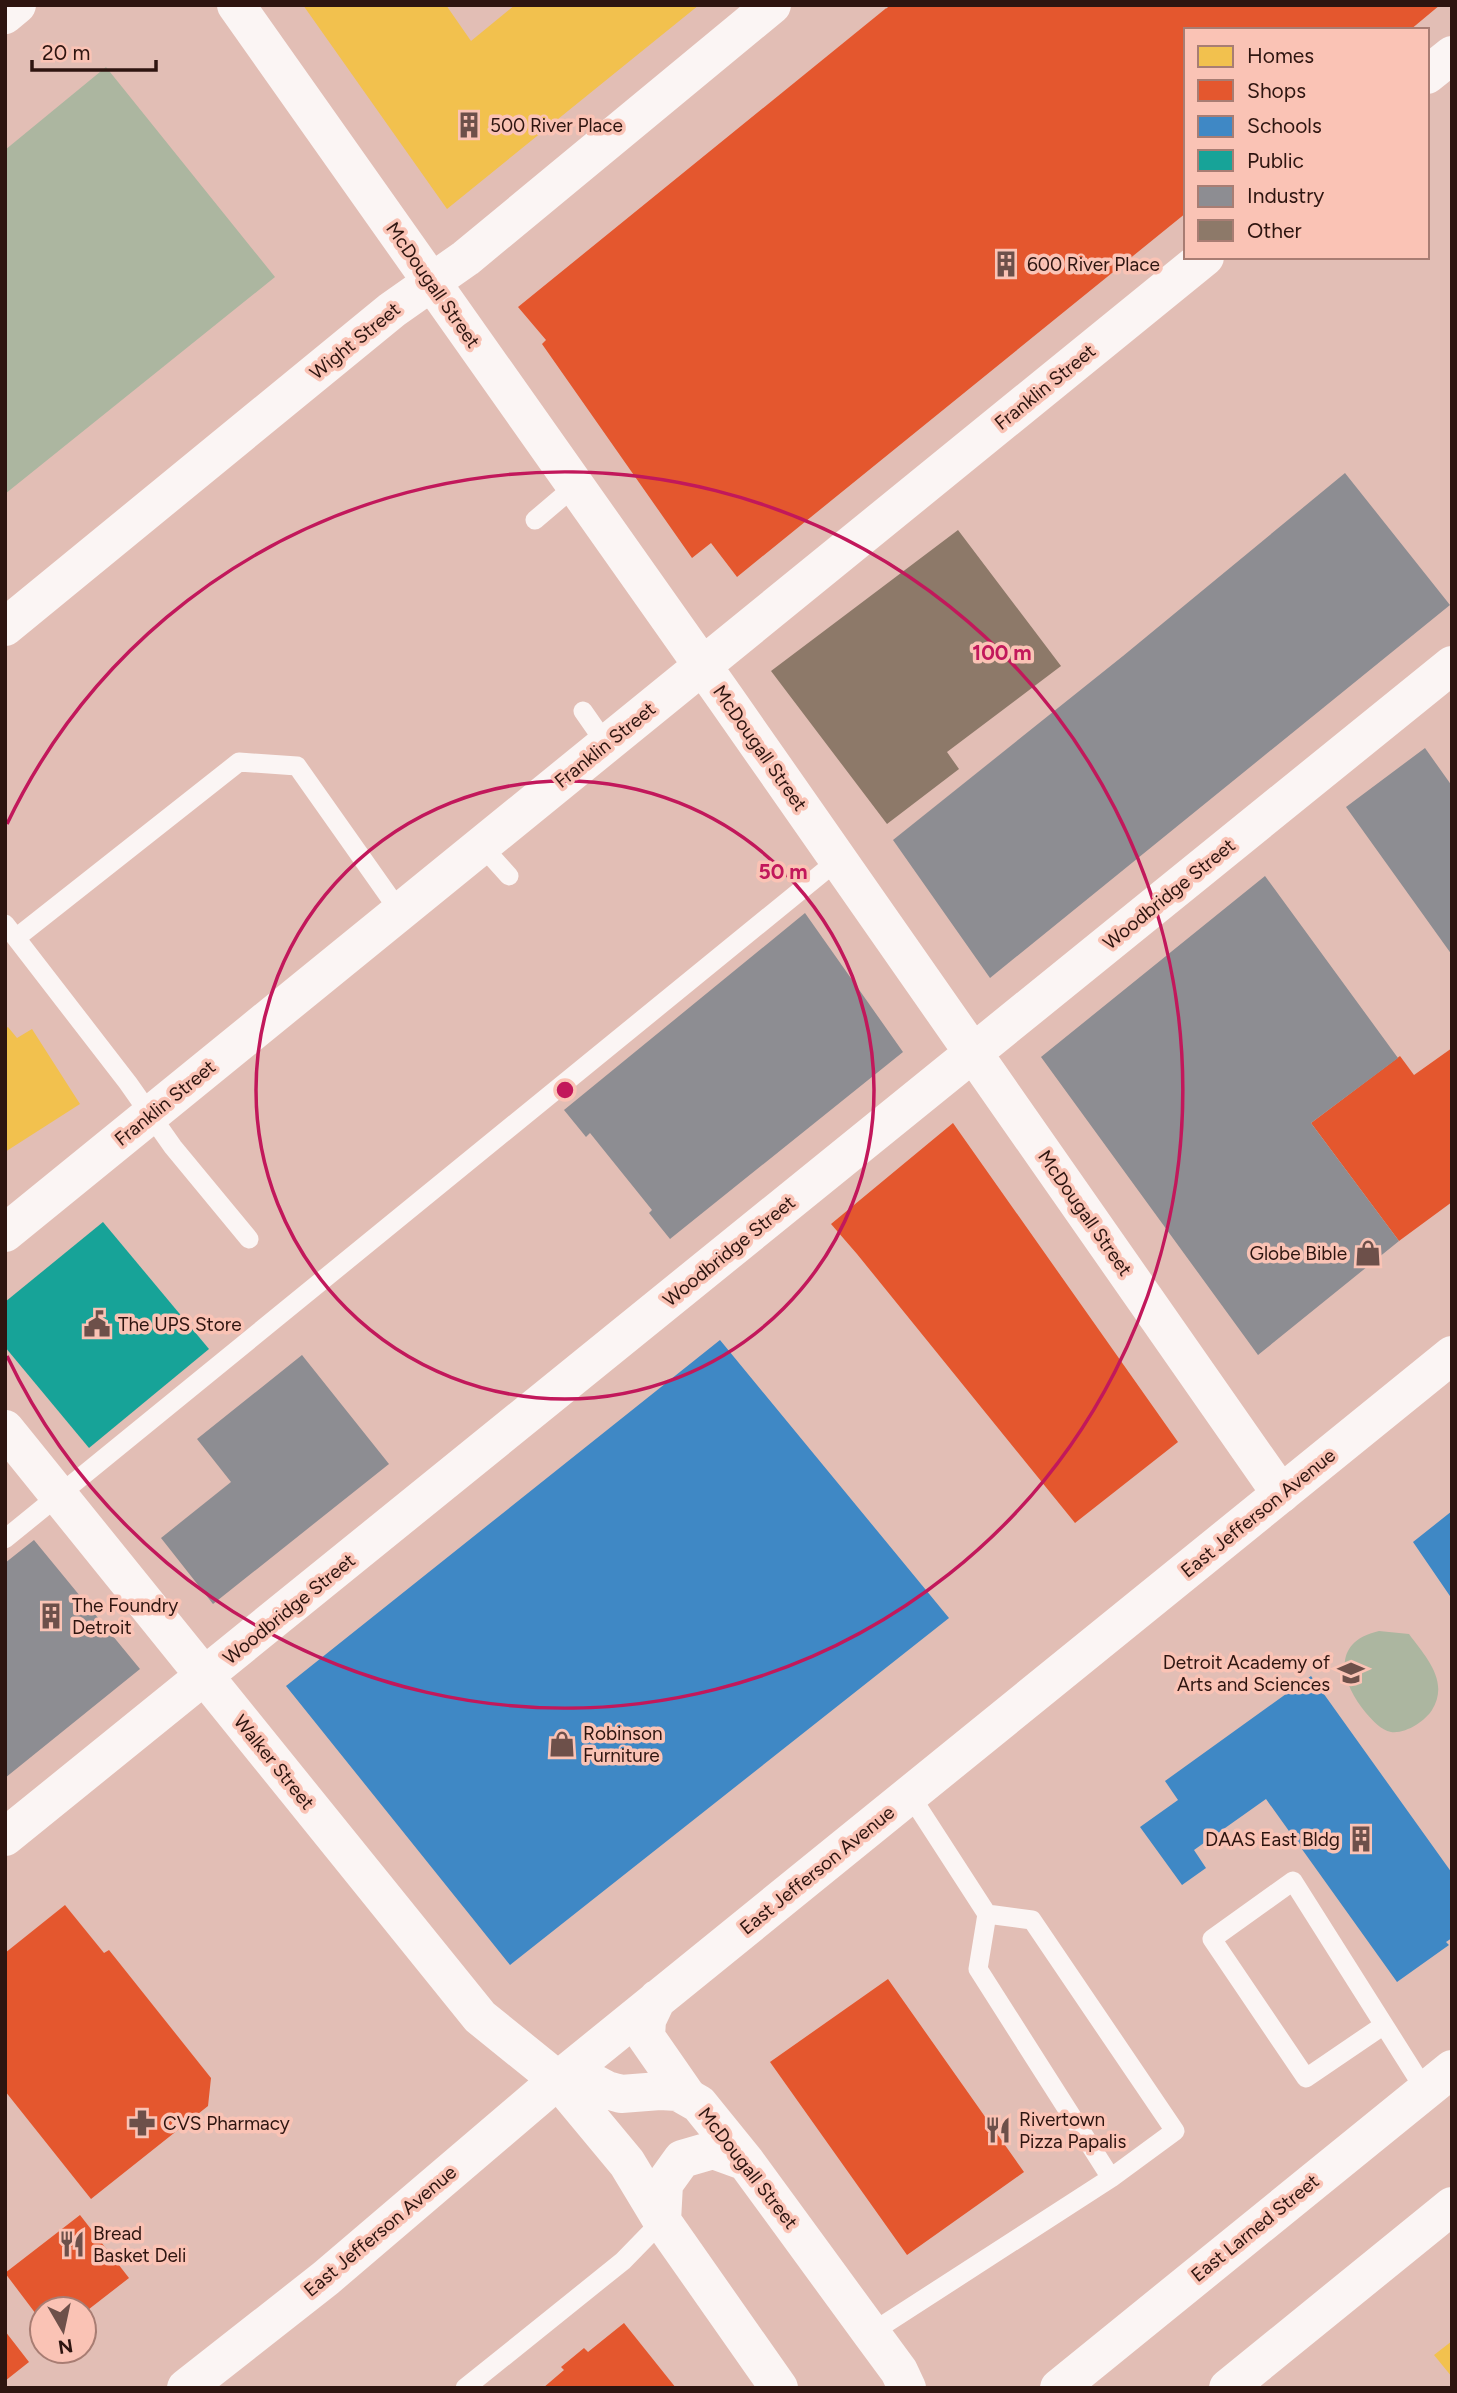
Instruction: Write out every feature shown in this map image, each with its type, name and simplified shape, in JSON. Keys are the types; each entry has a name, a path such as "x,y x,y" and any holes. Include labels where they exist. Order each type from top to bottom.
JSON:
{"street":[{"path":"5,15 17,5"},
{"name":"McDougall Street","path":"236,5 703,666 1281,1494"},
{"name":"Wight Street","path":"5,627 392,310 466,258 772,5"},
{"path":"1429,73 1452,55"},
{"name":"Franklin Street","path":"5,1233 1203,259"},
{"name":"Woodbridge Street","path":"5,1837 1452,665"},
{"name":"East Jefferson Avenue","path":"186,2388 326,2278 657,1999 1452,1355"},
{"name":"Walker Street","path":"5,1429 480,2017 558,2080"},
{"path":"657,1999 647,2020 646,2037 687,2096"},
{"path":"558,2080 627,2163 662,2221 779,2388"},
{"name":"McDougall Street","path":"558,2080 590,2081 621,2094 678,2092 699,2104 746,2162 872,2333 897,2380"},
{"name":"East Larned Street","path":"1061,2387 1438,2080"},
{"path":"662,2221 664,2185 682,2159 713,2150 746,2162"},
{"path":"1228,2388 1452,2206"}],"lane":[{"path":"535,520 575,486"},
{"path":"583,711 606,744"},
{"path":"249,1239 173,1147 11,931 239,762 297,766 400,912"},
{"path":"482,846 509,876"},
{"path":"5,1539 838,860"},
{"path":"909,1795 987,1914 978,1969 1111,2178"},
{"path":"1384,2025 1306,2078 1212,1939 1293,1881 1384,2025 1438,2080"},
{"path":"872,2333 1111,2178 1175,2130 1032,1920 987,1914"},
{"path":"465,2388 623,2261 662,2221"}],"green space":[{"path":"106,67 275,277 5,494 5,150"},
{"path":"1379,1631 1409,1634 1428,1660 1437,1679 1437,1699 1432,1710 1420,1722 1403,1731 1387,1731 1374,1722 1357,1701 1346,1677 1347,1654 1353,1644 1363,1636"}],"building: Homes":[{"name":"500 River Place","path":"303,5 446,5 471,41 515,5 699,5 447,209"},
{"name":"600 River Place","path":"928,5 1028,5 1007,23 1004,18 984,35 987,39 966,55 1008,107 955,150 915,99 894,116 890,112 872,127 875,130 834,163 831,159 812,174 815,178 775,210 772,206 751,222 754,227 715,257 712,253 690,271 693,275 634,321 639,328 629,335 635,342 629,346 647,371 654,365 661,375 666,370 701,416 697,419 705,429 693,438 705,453 733,430 738,435 794,392 797,396 813,384 810,380 853,346 856,351 875,336 871,332 912,299 915,302 934,287 931,283 972,250 975,255 995,239 992,236 1011,219 1014,222 1025,213 1022,210 1053,185 1056,188 1066,179 1064,177 1085,160 1089,165 1109,148 1106,144 1144,112 1148,116 1169,99 1165,95 1184,80 1184,161 726,531 712,513 691,528 557,343 566,336 549,313"},
{"path":"1287,5 1375,5 1347,28 1250,28 1264,17 1267,21"},
{"path":"8,1027 17,1038 32,1029 80,1104 5,1152 5,1029"},
{"path":"1452,2341 1452,2377 1434,2355"}],"building: Shops":[{"path":"890,5 1440,5 1412,28 1184,28 1184,215 737,577 711,543 692,558 542,344 546,340 518,307"},
{"path":"1452,1048 1452,1202 1399,1241 1311,1123 1400,1056 1414,1075"},
{"path":"953,1123 1178,1442 1075,1523 831,1224"},
{"path":"65,1905 104,1953 109,1950 211,2078 208,2106 91,2199 5,2091 5,1953"},
{"path":"888,1979 1024,2172 907,2255 770,2062"},
{"name":"Bread Basket Deli","path":"80,2215 129,2278 98,2302 98,2295 28,2295 28,2303 5,2273"},
{"path":"624,2323 676,2388 543,2388 564,2370 561,2367 584,2348 588,2352"},
{"path":"5,2331 28,2363 5,2381"}],"building: Schools":[{"path":"720,1340 949,1618 510,1965 286,1686"},
{"path":"1452,1511 1452,1599 1413,1542"},
{"name":"DAAS East Bldg","path":"1311,1676 1452,1873 1452,1938 1446,1942 1449,1945 1397,1982 1266,1799 1194,1850 1206,1868 1182,1885 1140,1827 1178,1800 1165,1781"}],"building: Public":[{"name":"The UPS Store","path":"103,1222 209,1349 89,1448 5,1347 5,1302"}],"building: Industry":[{"path":"1345,473 1450,605 990,978 893,840 1123,656"},
{"path":"1425,748 1452,786 1452,955 1346,807"},
{"path":"1265,876 1398,1058 1311,1123 1399,1241 1258,1355 1041,1057"},
{"path":"805,913 903,1052 670,1239 649,1213 652,1210 590,1133 586,1137 564,1110"},
{"path":"302,1355 389,1464 213,1604 161,1538 231,1482 197,1439"},
{"name":"The Foundry Detroit","path":"34,1540 140,1669 5,1778 5,1563"}],"building: Other":[{"path":"958,530 1061,666 947,752 959,769 887,824 771,671"}],"place":[{"name":"500 River Place","path":"469,125"},
{"name":"600 River Place","path":"1006,264"},
{"name":"Globe Bible","path":"1368,1253"},
{"name":"The UPS Store","path":"97,1324"},
{"name":"The Foundry Detroit","path":"51,1616"},
{"name":"Detroit Academy of Arts and Sciences","path":"1351,1673"},
{"name":"Robinson Furniture","path":"562,1744"},
{"name":"DAAS East Bldg","path":"1361,1839"},
{"name":"CVS Pharmacy","path":"142,2123"},
{"name":"Rivertown Pizza Papalis","path":"998,2130"},
{"name":"Bread Basket Deli","path":"72,2244"}]}
